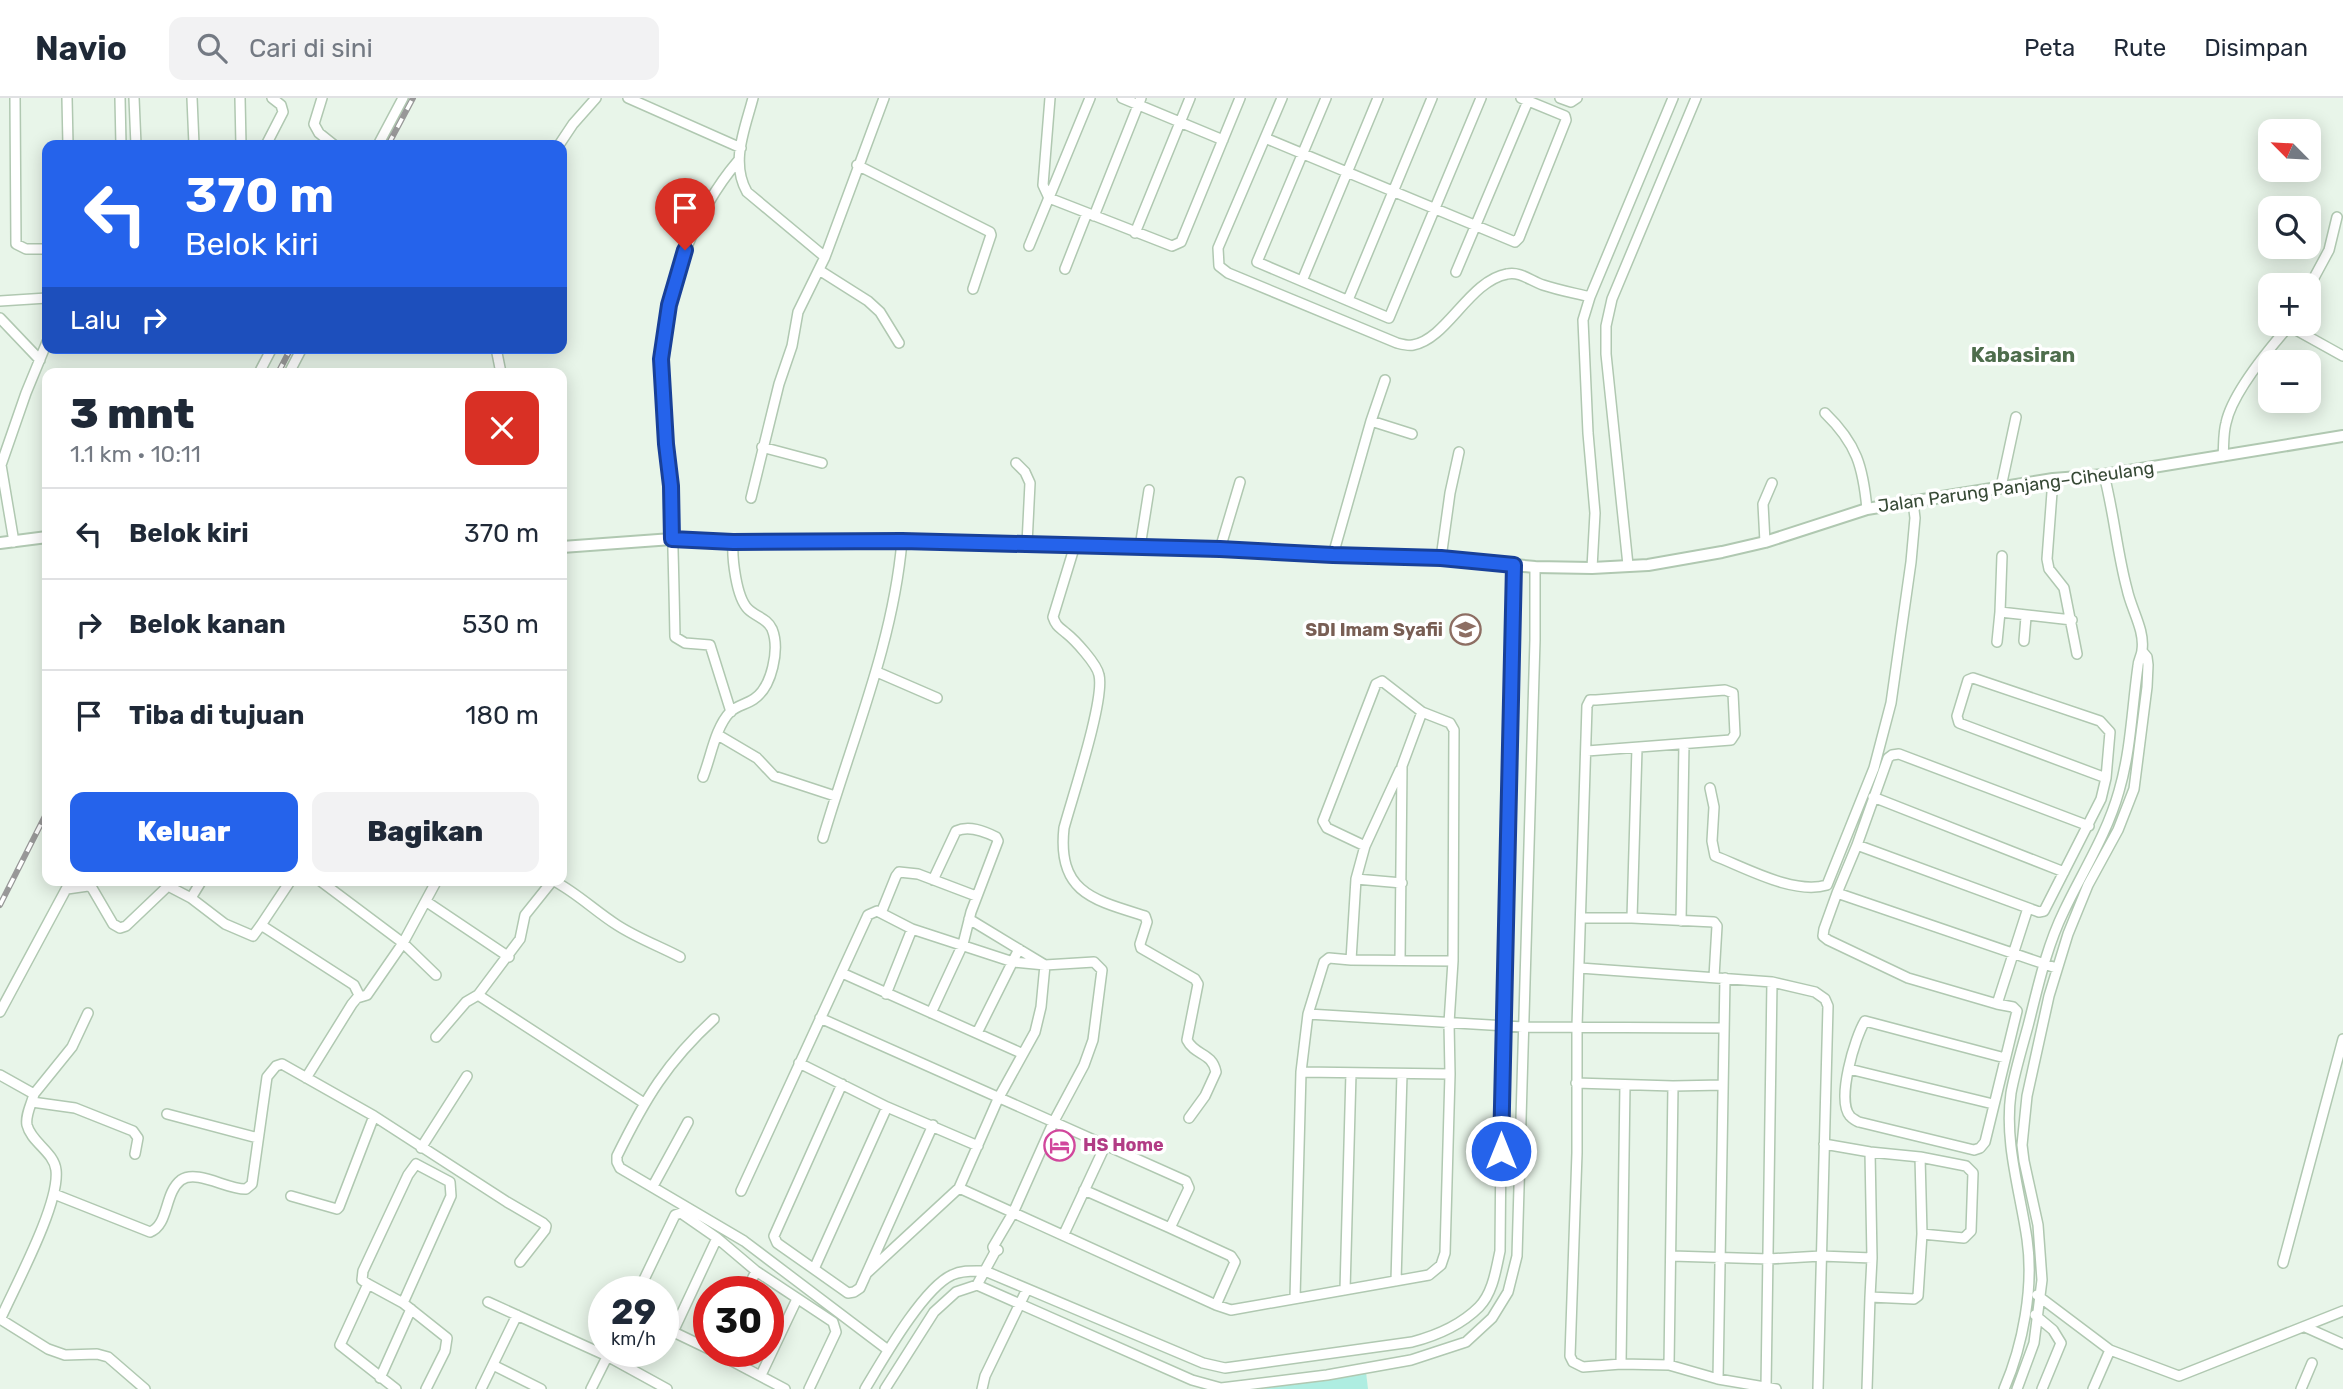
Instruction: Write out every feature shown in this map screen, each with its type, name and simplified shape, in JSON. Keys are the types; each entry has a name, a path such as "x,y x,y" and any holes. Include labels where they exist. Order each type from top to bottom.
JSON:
{"street":[{"path":"15,98 16,244 26,249 42,249"},
{"path":"67,98 68,140"},
{"path":"120,98 121,140"},
{"path":"134,98 136,140"},
{"path":"192,98 194,140"},
{"path":"240,98 241,140"},
{"path":"269,140 283,112 281,104 272,98"},
{"path":"322,98 314,124 328,140"},
{"path":"381,140 403,98"},
{"path":"562,140 596,98"},
{"path":"628,98 741,148"},
{"path":"753,98 738,161 741,181 747,192 825,257"},
{"path":"751,498 762,447 792,346 798,312 825,257 884,98"},
{"path":"1050,98 1043,185 1049,198 1172,246 1181,242 1240,98"},
{"path":"1029,246 1090,98"},
{"path":"1122,98 1140,101 1223,140"},
{"path":"1135,233 1189,98"},
{"path":"1282,98 1218,248 1219,265 1228,273 1397,344 1412,345 1426,339 1441,327 1474,292 1506,274 1517,273 1541,284 1590,297"},
{"path":"1326,98 1256,262 1389,318 1481,98"},
{"path":"1302,281 1378,98"},
{"path":"1348,300 1432,98"},
{"path":"1560,98 1570,102 1577,98"},
{"path":"1592,568 1595,513 1583,320 1590,297 1673,98"},
{"path":"1628,565 1605,326 1612,299 1696,98"},
{"path":"1265,138 1302,153 1435,209 1475,225 1515,242 1566,124 1565,116 1524,99 1475,225 1456,272"},
{"path":"1065,269 1140,101"},
{"path":"731,712 710,645 685,643 676,637 671,486 661,359 669,305 694,228 724,176 738,161"},
{"path":"857,165 990,232 973,289"},
{"path":"2317,273 2329,250 2337,217"},
{"path":"819,270 868,301 887,321 899,343"},
{"path":"0,301 42,299"},
{"path":"0,318 40,360"},
{"path":"2223,456 2226,423 2231,410 2264,354 2280,336"},
{"path":"2309,336 2343,356"},
{"path":"14,542 1,465 42,354"},
{"path":"1333,555 1385,380"},
{"path":"1825,413 1845,434 1858,458 1863,472 1867,509"},
{"path":"2001,488 2016,417"},
{"path":"1371,421 1412,434"},
{"name":"Jalan Parung Panjang–Ciheulang","path":"567,547 672,539 733,542 902,541 1441,558 1535,567 1648,565 1765,542 1867,509 2053,479 2104,475 2343,436"},
{"path":"762,447 822,463"},
{"path":"1441,558 1459,452"},
{"path":"1016,463 1025,472 1030,483 1027,544"},
{"path":"2004,1389 2030,1290 2028,1241 2008,1116 2012,1090 2043,964 2063,912 2095,851 2119,791 2133,726 2138,666 2142,651 2140,627 2127,591 2104,475"},
{"path":"2053,479 2047,559 2049,569 2064,588 2077,654"},
{"path":"1220,549 1241,482"},
{"path":"1765,542 1763,504 1772,483"},
{"path":"1140,547 1149,490"},
{"path":"1710,788 1714,807 1712,841 1715,856 1786,883 1806,887 1827,885 1874,768 1892,703 1912,551 1915,518 1913,502"},
{"path":"0,543 42,538"},
{"path":"823,838 877,672 899,576 902,541"},
{"path":"703,777 718,735 731,712 762,692 773,666 775,649 772,627 764,618 746,607 733,568 733,542"},
{"path":"1075,545 1053,617 1056,626 1068,634 1091,660 1100,675 1099,702 1064,828 1062,848 1076,885 1101,902 1144,916 1147,922 1141,948 1195,979 1198,984 1187,1040 1191,1048 1212,1059 1216,1072 1205,1096 1189,1118"},
{"path":"1997,642 2002,556"},
{"path":"865,1389 922,1301 950,1275 964,1271 985,1270 1203,1363 1225,1368 1412,1342 1449,1328 1480,1306 1494,1279 1500,1251 1502,1026 1514,565"},
{"path":"885,1389 934,1312 957,1292 977,1285 1192,1380 1221,1388 1327,1376 1399,1363 1466,1342 1492,1318 1508,1292 1517,1256 1535,567"},
{"path":"2000,612 2072,620"},
{"path":"2024,641 2026,617"},
{"path":"2017,1389 2034,1343 2041,1298 2041,1246 2024,1161 2023,1135 2031,1074 2056,968 2075,913 2118,830 2134,789 2147,676 2147,657 2142,651"},
{"path":"877,672 937,698"},
{"path":"1857,845 2039,912 2044,911 2101,799 2106,778 2110,732 2099,721 1973,678 1968,680 1957,716 1959,723 2106,778"},
{"path":"959,1188 1231,1310 1429,1275 1441,1265 1445,1253 1450,1074 1448,1023 1453,961 1454,730 1450,723 1422,712 1382,681 1376,684 1323,821 1327,828 1366,846"},
{"path":"1587,751 1731,740 1734,737 1733,693 1725,690 1590,700 1587,706 1577,1026 1577,1153 1570,1356 1573,1362 1583,1367 1621,1364 1669,1365 1718,1379 1771,1388 1769,1259 1772,982"},
{"path":"1352,960 1356,879 1366,846 1422,712"},
{"path":"718,735 757,758 774,776 835,796"},
{"path":"1681,921 1684,744"},
{"path":"1632,918 1637,748"},
{"path":"2005,1058 1866,1021 1849,1069 1844,1102 1850,1117 1859,1122 1974,1150 1980,1148 1985,1142 2017,1011 2013,1007 1908,978 1828,940 1824,936 1824,929 1837,893 1888,758 1892,755 1899,754 2089,826"},
{"path":"1400,960 1402,765"},
{"path":"1873,797 2064,872"},
{"path":"931,1013 963,944 976,896 998,841 992,835 974,829 962,828 956,831 933,880"},
{"path":"881,913 900,872 918,874 976,896"},
{"path":"1356,879 1402,883"},
{"path":"0,1012 68,886"},
{"path":"88,886 92,888 113,924 120,928 126,926 169,886 191,898 225,924 253,936 287,886"},
{"path":"191,898 198,886"},
{"path":"327,886 403,943 436,975"},
{"path":"306,1078 352,1004 359,997 367,995 403,943 434,886"},
{"path":"436,1037 466,1002 478,995 509,957 523,935 525,915 550,886"},
{"path":"564,886 576,892 600,914 619,926 680,957"},
{"path":"1837,893 2056,968"},
{"path":"427,902 509,957"},
{"path":"1997,1004 2028,908"},
{"path":"741,1191 869,915 877,911 912,929 1013,962 1045,965 1094,962 1102,970 1093,1040 1084,1065 1054,1121 1013,1213 993,1247 995,1252 977,1285"},
{"path":"1581,918 1710,921 1717,926 1724,1028 1718,1379"},
{"path":"969,919 1045,965"},
{"path":"261,925 354,985 359,997"},
{"path":"886,994 912,929"},
{"path":"977,1033 1019,949"},
{"path":"1295,1298 1301,1072 1308,1014 1326,960 1453,961"},
{"path":"867,1273 959,1188 998,1099 1021,1053 1035,1032 1039,1020 1045,965"},
{"path":"1580,968 1772,982 1815,992 1825,999 1828,1006 1818,1389"},
{"path":"842,973 1021,1053"},
{"path":"478,995 644,1103"},
{"path":"88,1013 72,1047 33,1098 27,1115 28,1128 55,1163 57,1173 49,1210 0,1320 48,1349 65,1355 97,1354 108,1357 145,1389"},
{"path":"1308,1014 1522,1027 1724,1028"},
{"path":"820,1018 1186,1181 1189,1188 1170,1228"},
{"path":"714,1019 673,1061 644,1103 617,1156 620,1168 744,1241 888,1350"},
{"path":"2283,1263 2343,1039"},
{"path":"799,1063 887,1107 978,1146"},
{"path":"54,1194 150,1232 159,1226 173,1188 184,1178 194,1177 244,1190 252,1184 267,1077 270,1071 282,1064 374,1116 546,1226 520,1262"},
{"path":"1849,1069 1993,1104"},
{"path":"1301,1072 1450,1074"},
{"path":"1345,1290 1351,1073"},
{"path":"1396,1281 1402,1074"},
{"path":"0,1075 33,1098 75,1108 133,1131 138,1135 135,1154"},
{"path":"421,1148 467,1076"},
{"path":"1576,1083 1625,1086 1723,1085"},
{"path":"842,1084 774,1236 777,1243 848,1293 860,1288 933,1125"},
{"path":"1621,1364 1625,1086"},
{"path":"1669,1365 1673,1086"},
{"path":"814,1269 887,1107"},
{"path":"167,1114 258,1138"},
{"path":"290,1196 337,1209 374,1116"},
{"path":"653,1185 688,1122"},
{"path":"1824,1144 1966,1166 1973,1173 1971,1231 1968,1236 1922,1234"},
{"path":"1064,1234 1105,1146"},
{"path":"1867,1389 1872,1258 1870,1152"},
{"path":"1870,1297 1914,1299 1918,1296 1922,1234 1920,1157"},
{"path":"380,1378 407,1306 451,1196 450,1182 422,1165 416,1164 413,1167 363,1271 362,1280 407,1306 444,1333 448,1341 426,1389"},
{"path":"1084,1190 1234,1258 1235,1262 1216,1305"},
{"path":"646,1276 675,1215 681,1213 717,1238 756,1271 833,1322 836,1332 809,1389"},
{"path":"679,1319 717,1238"},
{"path":"1672,1256 1872,1258"},
{"path":"754,1276 756,1271"},
{"path":"368,1284 340,1345 396,1389"},
{"path":"982,1389 985,1376 1027,1289"},
{"path":"2030,1290 2110,1350 2173,1375 2183,1376 2343,1311"},
{"path":"761,1375 797,1299"},
{"path":"488,1302 588,1345"},
{"path":"2026,1308 2053,1330 2061,1343 2042,1389"},
{"path":"481,1389 517,1315"},
{"path":"2305,1327 2343,1344"},
{"path":"2094,1389 2110,1350"},
{"path":"2301,1389 2312,1363"},
{"path":"493,1366 539,1389"},
{"path":"592,1389 602,1367"},
{"path":"630,1367 667,1389"},
{"path":"745,1367 785,1389"}],"shaded area":[{"path":"1366,1372 1368,1389 1262,1389"}],"railway":[{"path":"391,140 413,98"},
{"path":"281,368 288,354"},
{"path":"0,905 42,822"}],"place":[{"name":"SDI Imam Syafii","path":"1466,630"},
{"name":"HS Home","path":"1060,1145"}],"district":[{"name":"Kabasiran","path":"2023,355"}],"route":[{"path":"685,250 669,305 661,359 671,486 672,539 733,542 902,541 1220,549 1441,558 1514,565 1501,1151"}]}
